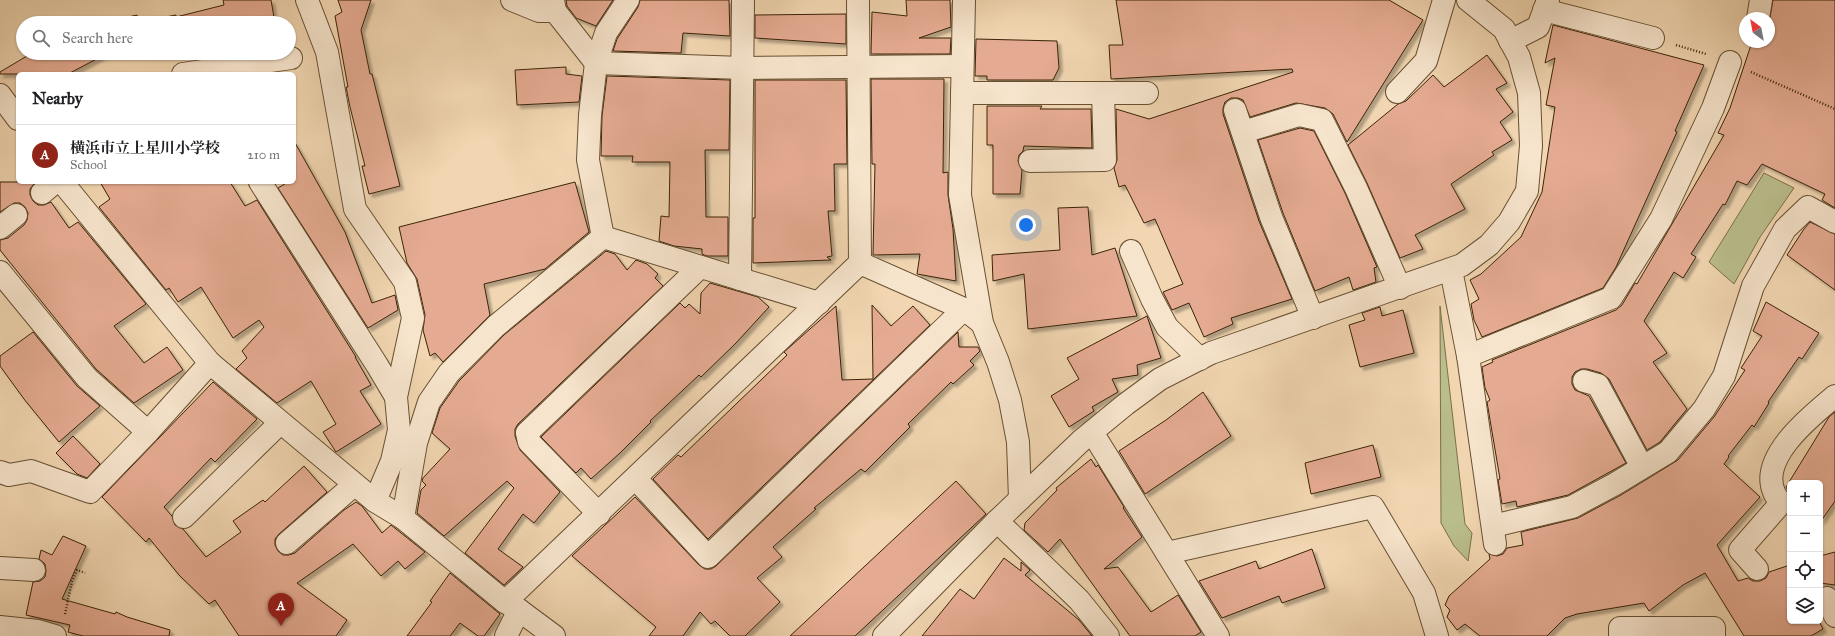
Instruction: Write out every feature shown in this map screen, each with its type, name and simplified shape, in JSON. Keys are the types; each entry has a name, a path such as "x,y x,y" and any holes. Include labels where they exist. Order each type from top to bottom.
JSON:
{"street":[{"path":"307,0 309,55 355,209 405,282 413,318 396,397 399,430 392,461 375,502"},
{"path":"512,0 539,11 554,5 596,63"},
{"path":"603,237 588,160 590,114 596,63 606,33 628,0"},
{"path":"740,279 743,0"},
{"path":"506,636 512,606 599,514 860,263 858,0"},
{"path":"964,0 960,195 982,323 998,362 1010,400 1018,442 1020,499"},
{"path":"1397,92 1426,61 1444,0"},
{"path":"884,636 1020,499 1092,432 1160,379 1211,353 1450,270 1462,265 1489,245 1508,222 1527,191 1532,146 1529,93 1519,57 1504,29 1468,0"},
{"path":"1759,12 1761,0"},
{"path":"1510,41 1538,27 1546,5 1653,38"},
{"path":"296,57 309,55"},
{"path":"195,72 275,60"},
{"path":"1468,356 1611,298 1660,219 1713,108 1730,62"},
{"path":"596,63 743,68 962,66"},
{"path":"1030,161 1105,160 1103,93"},
{"path":"962,94 1147,93"},
{"path":"0,95 16,116"},
{"path":"1235,110 1272,217 1313,318"},
{"path":"1243,132 1299,115 1322,120 1356,188 1400,288"},
{"path":"64,184 210,363 375,502 403,518 512,606 554,636"},
{"path":"261,184 396,397"},
{"path":"1450,270 1468,356 1494,535 1572,507 1668,452 1704,409 1724,376 1752,286 1785,229 1808,208 1835,222"},
{"path":"603,237 818,303"},
{"path":"403,518 416,444 428,402 449,373 496,326 603,237"},
{"path":"1131,251 1152,299 1167,327 1200,359"},
{"path":"860,263 964,309 982,323"},
{"path":"599,514 529,442 527,433 700,267"},
{"path":"0,272 87,378 148,432"},
{"path":"636,479 708,557 964,309"},
{"path":"0,472 9,475 31,471 90,492 148,432 210,363"},
{"path":"1584,381 1598,386 1642,467"},
{"path":"1757,569 1740,550 1781,502 1774,492 1771,476 1775,459 1795,433 1811,416 1835,396"},
{"path":"184,517 280,423"},
{"path":"1092,432 1218,636"},
{"path":"287,543 354,484"},
{"path":"1167,553 1373,507 1424,593 1437,636"},
{"path":"997,521 1079,600 1108,636"},
{"path":"0,568 34,570"},
{"path":"0,627 38,631 60,628"},
{"path":"1620,636 1620,628 1714,628 1714,636"}],"path":[{"path":"60,628 72,581 77,570 85,573"}],"green space":[{"path":"1764,173 1794,188 1760,237 1734,284 1709,262"},
{"path":"1440,306 1465,524 1472,533 1468,561 1454,546 1441,523"}],"building":[{"path":"223,0 271,0 274,16 180,16 224,5"},
{"path":"338,0 371,0 361,30 370,74 372,74 400,186 369,194 362,166 365,166 346,87 348,87 335,16 342,12"},
{"path":"566,0 613,0 596,26 576,18 567,6"},
{"path":"640,0 729,0 730,36 683,33 681,53 613,51 617,39 638,7"},
{"path":"906,0 950,0 951,27 919,38 951,38 950,54 871,54 872,12 907,16"},
{"path":"1116,0 1389,0 1423,20 1347,142 1333,114 1325,108 1296,103 1250,117 1243,100 1231,98 1225,102 1223,114 1259,221 1292,299 1231,318 1233,324 1204,337 1189,303 1172,310 1163,292 1183,284 1155,219 1144,223 1125,185 1119,187 1114,168 1117,160 1116,109 1149,119 1293,72 1292,69 1111,79 1109,45 1123,45"},
{"path":"1773,0 1835,0 1835,208 1822,200 1825,194 1762,164 1747,185 1737,181 1725,205 1723,204 1691,254 1696,257 1683,278 1674,272 1644,321 1667,353 1653,362 1687,409 1660,442 1647,450 1609,379 1601,373 1587,369 1581,369 1575,372 1572,377 1572,384 1575,390 1589,396 1626,463 1568,495 1517,507 1516,501 1502,504 1498,480 1500,479 1487,402 1490,400 1485,388 1482,367 1493,362 1492,360 1616,310 1622,305 1635,283 1637,284 1724,135 1718,133 1730,108 1750,48 1775,48 1775,12 1771,12"},
{"path":"846,14 846,44 755,38 755,15"},
{"path":"1553,25 1704,65 1675,131 1677,132 1616,267 1603,288 1482,337 1474,320 1471,304 1479,299 1470,280 1481,274 1521,237 1542,192 1555,107 1546,105 1555,58 1545,63"},
{"path":"976,39 1057,41 1059,68 1053,80 987,80 987,76 975,76"},
{"path":"1487,55 1507,83 1496,89 1513,112 1500,122 1512,140 1492,152 1494,155 1451,184 1465,209 1415,235 1423,249 1400,258 1367,183 1348,145 1398,104 1406,101 1433,75 1444,87"},
{"path":"20,60 95,60 72,72 16,72 16,74 0,74 0,72"},
{"path":"566,67 566,74 582,76 579,102 517,105 515,70"},
{"path":"607,76 730,80 729,150 705,150 706,217 728,217 728,256 707,256 702,254 702,249 674,246 659,241 661,216 669,217 670,162 632,162 633,156 601,156 602,116"},
{"path":"871,79 944,79 943,173 948,172 948,195 953,229 956,281 917,274 920,254 873,255 875,164 872,164"},
{"path":"755,80 846,80 847,164 834,164 835,211 828,211 832,256 827,257 831,260 753,263 753,218 755,218"},
{"path":"987,106 1042,106 1040,109 1091,109 1092,148 1024,146 1023,151 1019,155 1018,161 1022,170 1020,194 993,194 993,145 987,145"},
{"path":"1300,128 1314,131 1345,193 1377,267 1374,268 1376,282 1353,290 1349,277 1315,291 1283,213 1258,140"},
{"path":"296,145 345,232 372,303 395,295 398,310 368,328 278,188 285,184 296,184"},
{"path":"0,182 34,184 30,189 30,195 33,201 38,205 44,205 51,202 69,228 78,222 146,304 114,326 144,363 167,347 183,370 134,403 96,369 0,250 0,240 8,238 24,225 27,220 28,213 25,207 20,203 14,203 0,212"},
{"path":"575,182 589,232 545,269 484,284 490,315 443,362 435,353 430,356 423,330 425,315 417,279 407,263 399,227"},
{"path":"101,184 231,184 245,206 257,200 356,357 371,385 360,391 381,424 336,452 323,432 336,424 311,381 277,403 236,369 247,358 242,351 264,327 259,320 233,338 201,287 178,302 169,288 166,290 99,207 110,199"},
{"path":"1088,207 1092,255 1115,248 1137,316 1028,329 1024,274 993,281 992,255 1060,250 1058,208"},
{"path":"1810,222 1835,234 1835,290 1787,255"},
{"path":"606,251 615,254 627,270 636,260 647,264 658,274 655,278 663,286 518,424 515,429 515,436 520,450 560,492 534,523 523,514 498,549 523,567 504,585 465,553 514,488 507,481 444,536 417,513 421,490 426,485 422,481 423,478 450,449 432,433 440,408 459,381 504,335"},
{"path":"710,283 758,297 769,307 736,343 701,377 699,375 650,421 651,422 620,453 591,479 581,468 576,473 541,437 680,303 685,308 689,304 700,314 701,293"},
{"path":"1766,302 1819,333 1802,359 1799,357 1768,402 1769,403 1754,427 1752,425 1728,456 1729,457 1724,464 1760,497 1717,545 1738,581 1748,578 1753,581 1760,581 1766,578 1769,572 1787,566 1787,624 1820,624 1823,629 1811,636 1744,636 1705,573 1683,585 1649,611 1644,603 1577,614 1565,618 1547,636 1480,636 1465,624 1457,630 1447,617 1450,610 1445,605 1449,596 1490,559 1489,554 1497,556 1503,554 1507,548 1523,545 1521,532 1578,518 1621,495 1678,460 1714,417 1745,370 1741,368 1762,336 1753,331"},
{"path":"872,305 891,326 913,306 930,325 708,539 653,479 678,455 681,457 787,355 784,352 836,306 842,380 873,379"},
{"path":"1380,307 1382,316 1403,310 1414,353 1360,367 1349,325 1365,320 1362,313"},
{"path":"1147,316 1161,358 1137,365 1138,375 1112,379 1118,392 1092,407 1094,411 1069,427 1051,396 1079,379 1067,358"},
{"path":"33,332 77,386 100,406 59,442 24,399 0,366 0,356"},
{"path":"958,332 959,347 978,347 980,351 970,361 974,365 953,384 951,382 908,424 910,427 865,472 861,469 814,508 816,509 773,547 782,557 757,578 780,602 745,636 730,636 715,621 711,624 700,612 683,636 649,636 656,627 572,556 635,497 699,565 705,569 711,569 716,566"},
{"path":"213,382 257,419 215,462 211,458 164,507 172,516 175,525 183,529 206,557 241,532 233,521 263,500 265,502 304,466 327,492 275,539 275,545 278,551 283,555 295,553 344,510 356,502 362,506 382,533 391,525 425,552 405,569 398,561 381,576 353,544 297,583 347,620 336,636 239,636 215,600 209,604 179,575 149,538 146,542 102,497"},
{"path":"1203,392 1231,436 1145,494 1119,451 1166,420"},
{"path":"1835,412 1835,501 1823,518 1823,480 1790,480 1829,417"},
{"path":"73,436 100,464 87,478 77,474 56,453"},
{"path":"1373,445 1381,477 1311,494 1305,463"},
{"path":"1091,459 1096,467 1098,465 1142,537 1104,569 1118,567 1151,612 1178,595 1201,632 1195,636 1130,636 1060,539 1048,552 1024,530 1025,523 1057,490 1056,488"},
{"path":"956,481 986,514 855,636 790,636"},
{"path":"63,536 86,546 62,599 115,614 116,612 127,617 170,630 169,636 83,636 68,632 70,625 26,615 33,582 40,581 45,577 45,564 39,559 41,550 52,555"},
{"path":"1312,549 1325,588 1282,603 1279,596 1222,618 1199,581 1256,561 1259,569"},
{"path":"1835,552 1835,585 1823,583 1823,555"},
{"path":"1004,558 1021,571 1021,562 1030,570 1025,575 1079,620 1092,636 922,636 960,589 974,599"},
{"path":"450,573 500,614 484,636 478,636 460,623 450,636 407,636 432,602 430,601"}],"place":[{"name":"横浜市立上星川小学校","path":"281,626"}]}
